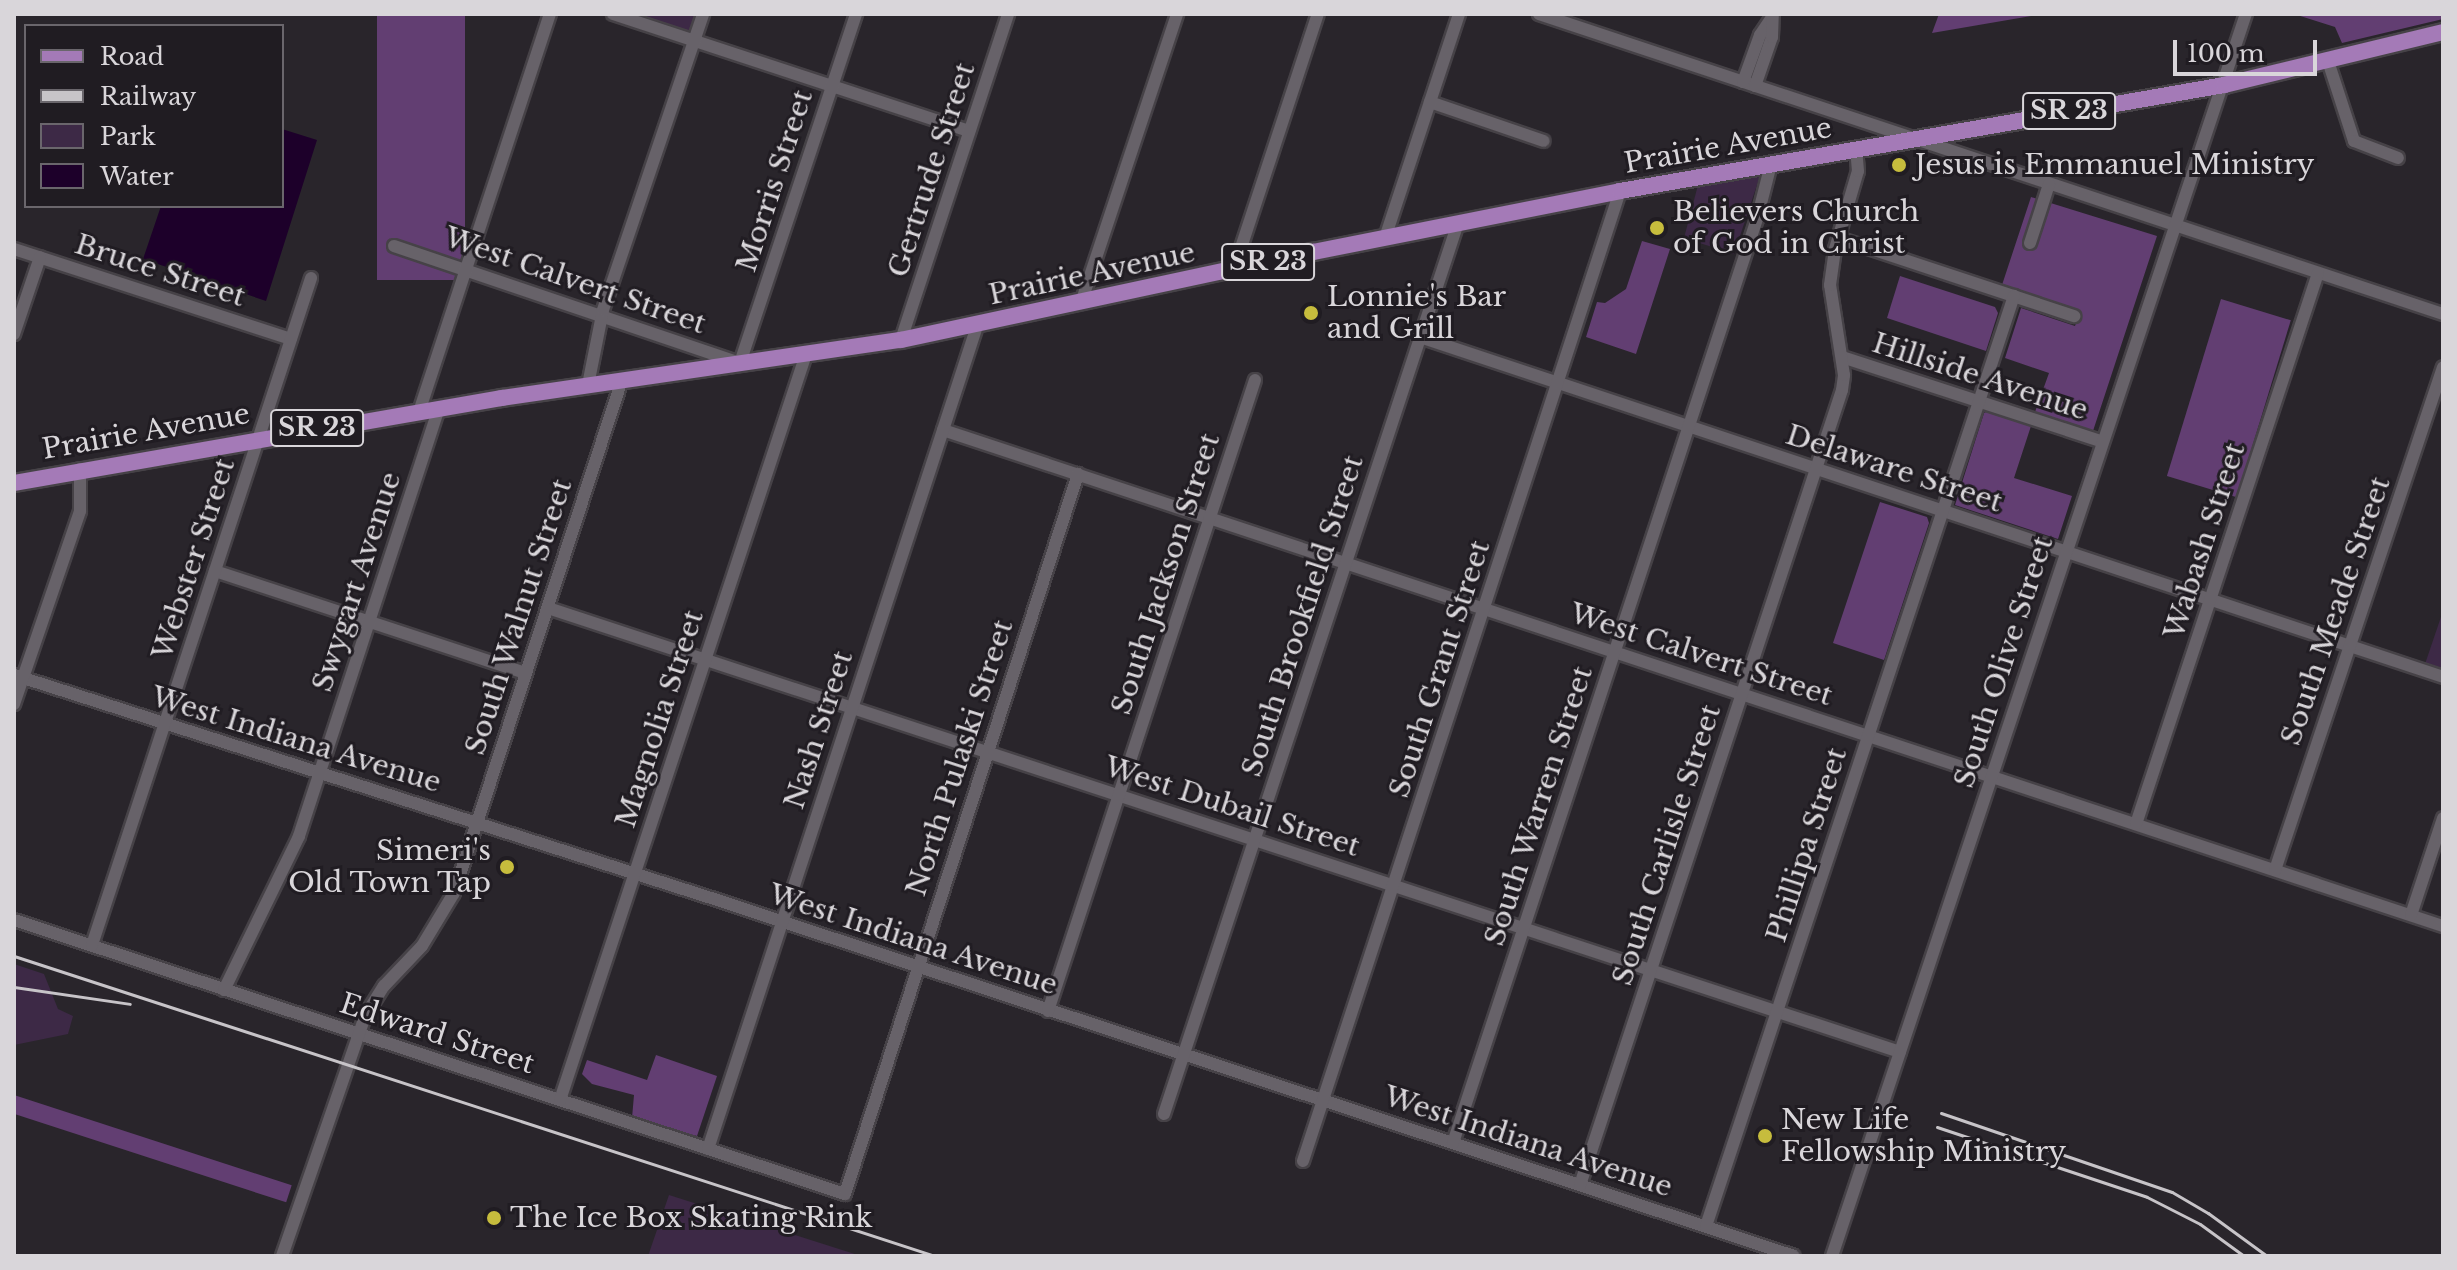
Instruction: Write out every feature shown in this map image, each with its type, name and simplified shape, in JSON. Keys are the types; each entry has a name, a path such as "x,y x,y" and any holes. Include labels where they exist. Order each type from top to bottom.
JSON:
{"main road":[{"name":"SR 23","path":"2224,85 2443,32"},
{"name":"Prairie Avenue","path":"14,483 439,408 901,340 1620,191 2224,85"}],"street":[{"path":"419,412 550,14"},
{"path":"613,14 969,131"},
{"path":"588,385 602,316 703,14"},
{"name":"Morris Street","path":"740,363 856,14"},
{"name":"Gertrude Street","path":"901,340 1008,14"},
{"path":"1081,303 1177,14"},
{"path":"1234,269 1318,14"},
{"path":"1385,238 1459,14"},
{"path":"1539,14 2443,314"},
{"path":"1749,84 1772,37 1773,14"},
{"name":"South Olive Street","path":"1832,1256 2246,14"},
{"path":"2328,61 2354,141 2398,158"},
{"path":"1430,102 1544,141"},
{"name":"South Carlisle Street","path":"1580,1185 1842,390 1842,357 1830,298 1838,238 1858,171 1856,149"},
{"name":"South Warren Street","path":"1453,1143 1771,176 1771,164"},
{"path":"2030,243 2049,184"},
{"name":"South Grant Street","path":"1303,1161 1620,191"},
{"name":"South Brookfield Street","path":"1164,1114 1458,223"},
{"path":"1838,238 2074,316"},
{"name":"West Calvert Street","path":"394,246 740,363"},
{"name":"Bruce Street","path":"14,249 291,339"},
{"path":"14,334 40,257"},
{"name":"Wabash Street","path":"2136,824 2318,273"},
{"name":"Webster Street","path":"92,945 311,278"},
{"name":"Phillipa Street","path":"1706,1226 2014,296"},
{"name":"Nash Street","path":"708,1149 977,326"},
{"name":"Delaware Street","path":"1420,337 2443,677"},
{"name":"Magnolia Street","path":"560,1100 806,354"},
{"name":"Hillside Avenue","path":"1842,357 2103,442"},
{"name":"South Meade Street","path":"2275,870 2443,367"},
{"name":"South Walnut Street","path":"282,1256 358,1034 384,986 422,946 454,893 622,380"},
{"name":"South Jackson Street","path":"1048,1011 1255,380"},
{"name":"Swygart Avenue","path":"224,990 285,870 439,408"},
{"name":"West Calvert Street","path":"943,430 2443,926"},
{"path":"14,704 18,676 80,511 80,469"},
{"name":"North Pulaski Street","path":"845,1194 1078,474"},
{"path":"215,571 526,673"},
{"name":"West Dubail Street","path":"548,608 1900,1052"},
{"name":"West Indiana Avenue","path":"18,676 477,822 1794,1256"},
{"path":"2411,915 2443,818"},
{"name":"Edward Street","path":"14,920 845,1194"}],"green space":[{"path":"632,14 695,14 689,32"},
{"path":"1761,173 1734,254 1684,238 1698,185"},
{"path":"2443,611 2443,670 2425,664"},
{"path":"14,964 44,974 58,1009 73,1016 68,1034 14,1045"},
{"path":"669,1195 861,1256 648,1256"}],"shaded area":[{"path":"377,14 465,14 465,280 377,280"},
{"path":"1939,14 2042,14 1932,33"},
{"path":"2294,14 2443,14 2443,19 2342,43 2335,27"},
{"path":"2031,197 2157,236 2093,431 2035,412 2049,373 2005,358 2021,308 2075,326 2080,311 2002,285"},
{"path":"1642,241 1670,249 1636,354 1586,337 1597,302 1605,303 1626,289"},
{"path":"1900,276 1995,307 1998,313 1986,351 1887,318"},
{"path":"2221,299 2291,320 2237,497 2167,476"},
{"path":"1988,411 2031,426 2014,478 2072,496 2058,539 1955,505 1984,413"},
{"path":"1880,502 1927,517 1929,523 1884,660 1833,643"},
{"path":"656,1055 717,1076 697,1136 632,1118 634,1095 592,1084 582,1074 587,1060 647,1080"},
{"path":"14,1095 292,1185 286,1202 14,1114"}],"water":[{"path":"284,130 317,140 266,301 143,259 160,208 284,208"}],"railway":[{"path":"14,956 935,1256"},
{"path":"14,987 130,1004"},
{"path":"1941,1113 2172,1192 2208,1213 2267,1256"},
{"path":"1937,1127 2147,1197 2200,1224 2244,1256"}],"place":[{"name":"Jesus is Emmanuel Ministry","path":"1899,165"},
{"name":"Believers Church of God in Christ","path":"1657,228"},
{"name":"Lonnie's Bar and Grill","path":"1311,313"},
{"name":"Simeri's Old Town Tap","path":"507,867"},
{"name":"New Life Fellowship Ministry","path":"1765,1136"},
{"name":"The Ice Box Skating Rink","path":"494,1218"}]}
